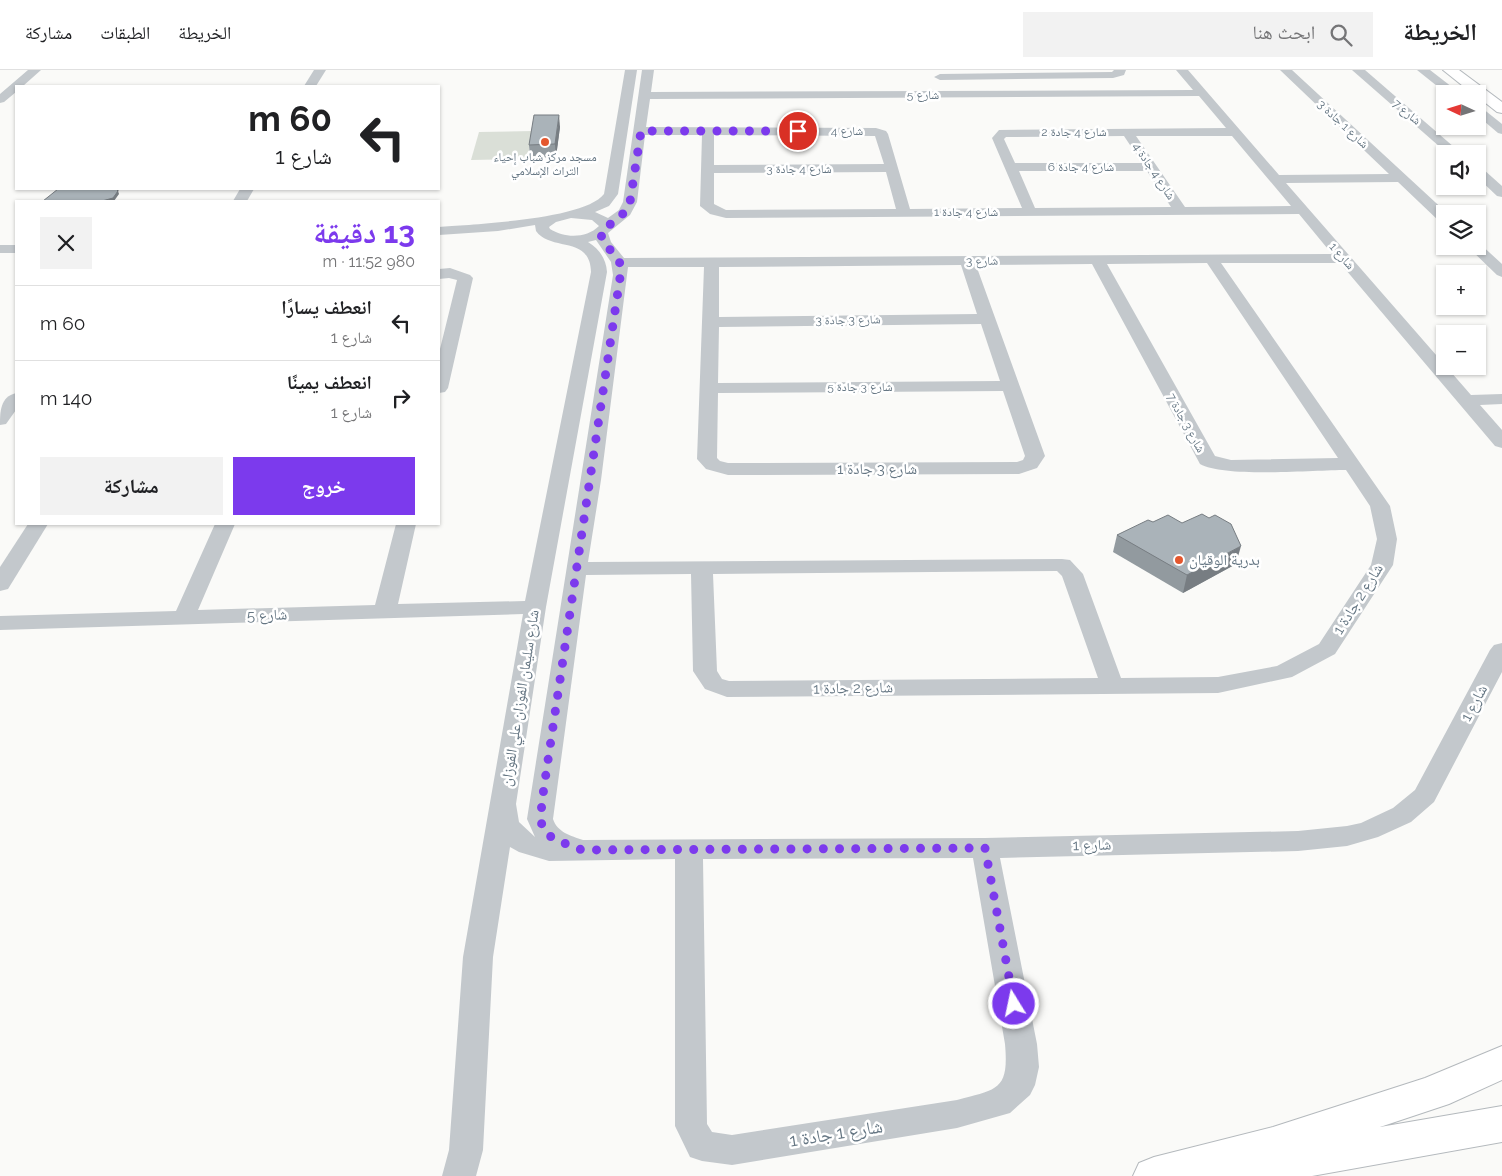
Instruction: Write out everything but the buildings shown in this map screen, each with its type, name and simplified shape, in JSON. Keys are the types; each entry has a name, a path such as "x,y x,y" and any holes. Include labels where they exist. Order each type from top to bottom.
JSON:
{"highway":[{"path":"1450,70 1502,109"},
{"path":"1154,1176 1273,1145 1408,1101 1434,1092 1502,1062"},
{"path":"1208,1176 1502,1124"}],"street":[{"path":"17,85 35,70"},
{"path":"311,85 320,70"},
{"path":"440,231 488,228 555,218 596,207 606,201 611,194 631,70"},
{"path":"440,240 589,237 604,230 625,212 630,202 648,70"},
{"path":"948,94 938,73 1113,75 1120,73 1120,70"},
{"name":"شارع 1","path":"1182,70 1502,442"},
{"name":"شارع 1 جادة 3","path":"1286,70 1436,211"},
{"name":"شارع 7","path":"1358,70 1446,145"},
{"path":"1423,70 1443,85"},
{"path":"10,78 25,78"},
{"path":"0,100 15,87"},
{"name":"شارع 5","path":"645,96 1201,93"},
{"path":"1486,117 1502,130"},
{"name":"شارع 4","path":"641,131 876,132 882,134 890,168 904,212"},
{"name":"شارع 4 جادة 1","path":"708,131 707,206 715,211 726,214 1302,210"},
{"name":"شارع 4 جادة 4","path":"1127,132 1180,210"},
{"name":"شارع 4 جادة 2","path":"1030,211 998,138 1003,133 1234,132"},
{"name":"شارع 4 جادة 6","path":"1010,167 1151,167"},
{"name":"شارع 4 جادة 3","path":"708,169 890,168"},
{"path":"1275,179 1401,178"},
{"path":"1486,179 1502,193"},
{"path":"504,796 513,795 520,797 534,794 544,787 621,274 621,263 604,242 604,221 598,218 571,214"},
{"path":"555,218 542,226 543,231 559,237"},
{"name":"شارع سليمان الفوزان علي الفوزان","path":"459,1176 466,1150 478,957 535,607 599,266 591,251 559,237"},
{"path":"0,241 15,240"},
{"path":"0,249 15,249"},
{"path":"1484,255 1502,272"},
{"name":"شارع 3","path":"621,263 1344,258"},
{"name":"شارع 2 جادة 1","path":"702,569 705,671 713,684 728,690 1218,685 1284,672 1327,649 1382,565 1387,539 1380,506 1212,259"},
{"name":"شارع 3 جادة 7","path":"1096,260 1207,460 1214,464 1231,466 1350,464"},
{"name":"شارع 3 جادة 1","path":"712,263 707,459 713,465 728,469 1019,468 1030,464 1035,456 967,262"},
{"path":"440,274 455,274 465,278 444,347 440,380"},
{"name":"شارع 3 جادة 3","path":"709,322 988,319"},
{"name":"شارع 3 جادة 5","path":"708,388 1011,386"},
{"path":"0,420 15,399"},
{"path":"1466,400 1502,399"},
{"path":"555,494 566,488 578,488 588,484 591,480"},
{"path":"555,494 587,506"},
{"path":"0,584 37,525"},
{"path":"184,617 225,525"},
{"path":"385,611 406,525"},
{"path":"576,569 1062,565 1072,574 1112,685"},
{"name":"شارع 5","path":"0,623 535,607"},
{"name":"شارع 1","path":"504,796 506,822 515,837 534,848 557,853 582,850 689,851 985,848 1298,841 1347,836 1375,828 1402,815 1425,796 1502,650"},
{"name":"شارع 1","path":"544,787 540,819 541,829 549,837 582,850"},
{"name":"شارع 1 جادة 1","path":"689,851 691,1126 702,1146 732,1150 957,1114 999,1103 1019,1085 1023,1067 1021,1044 985,848"}],"shaded area":[{"path":"533,131 527,159 471,160 479,132"}],"place":[{"name":"مسجد مركز شباب إحياء التراث الإسلامي","path":"545,142"},
{"name":"بدرية الوقيان","path":"1179,560"}],"route":[{"path":"798,131 641,131 632,198 625,212 601,232 602,239 621,263 621,271 544,787 540,819 541,829 549,837 582,850 985,848 1014,1004"}]}
